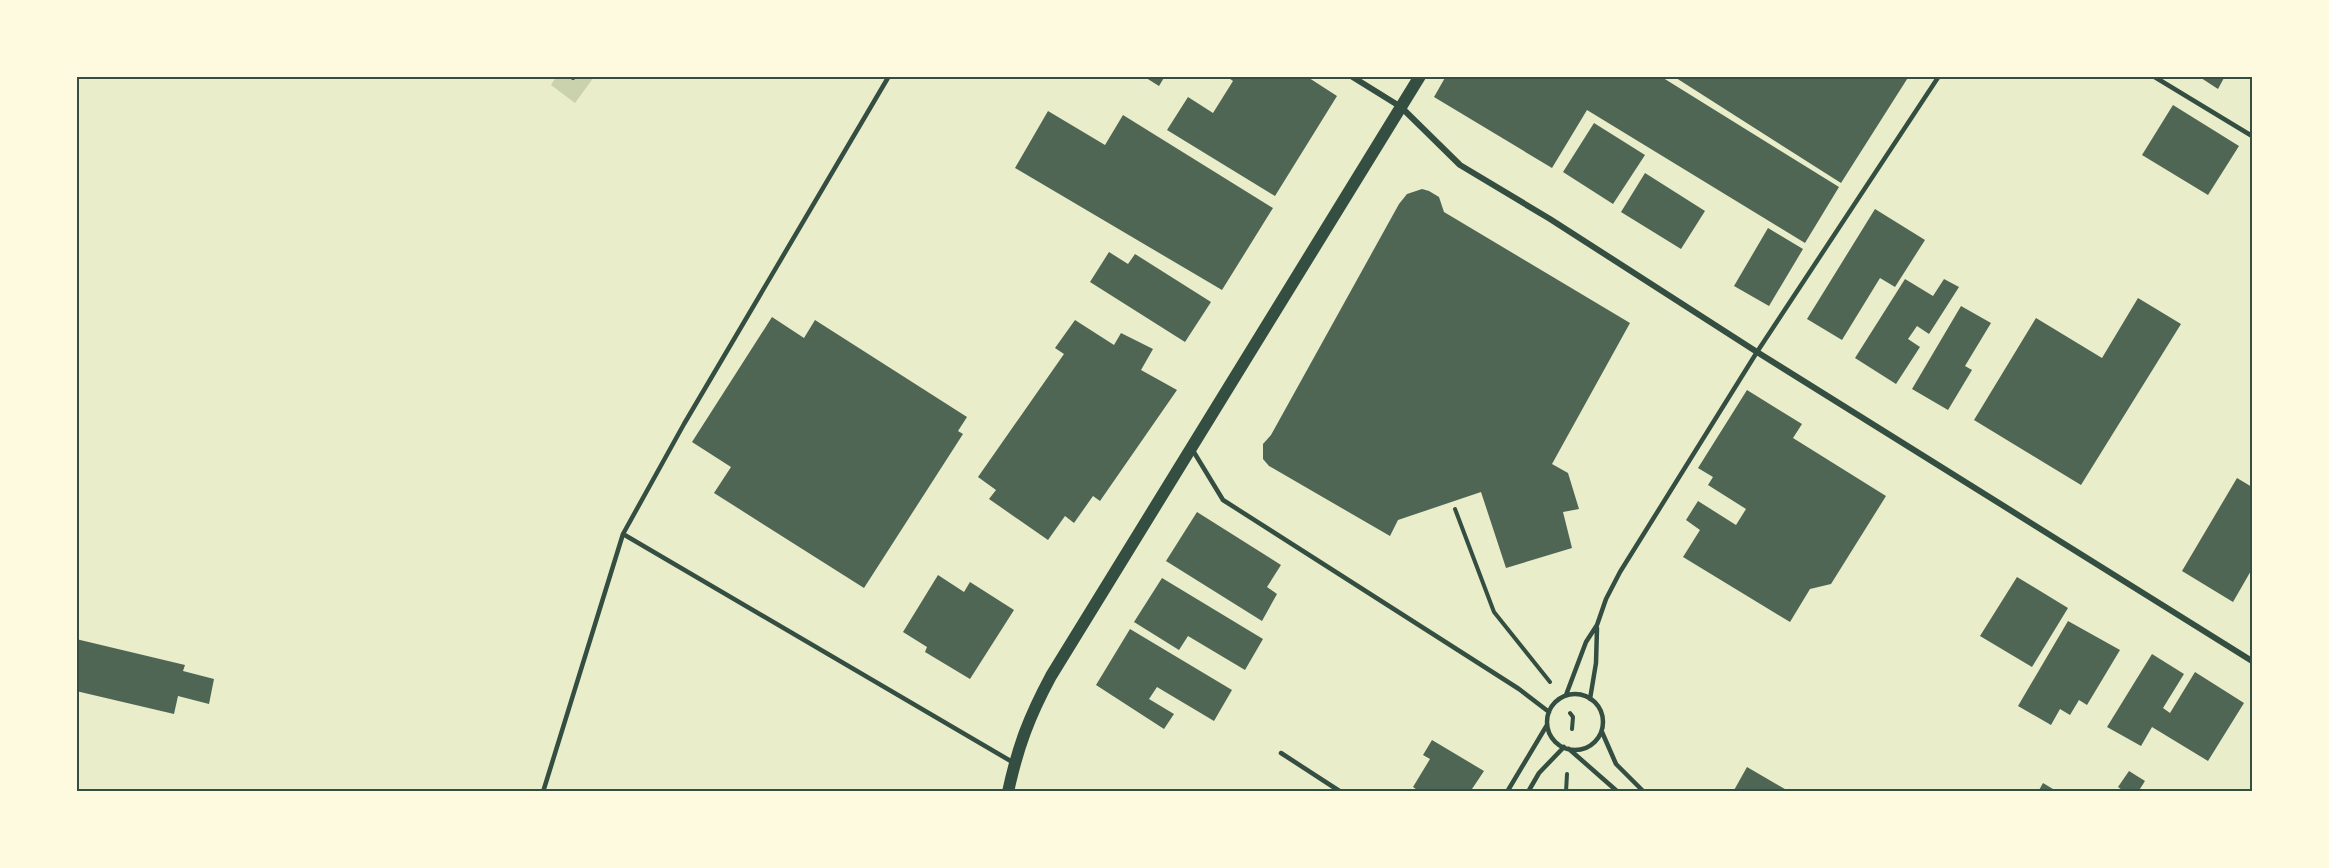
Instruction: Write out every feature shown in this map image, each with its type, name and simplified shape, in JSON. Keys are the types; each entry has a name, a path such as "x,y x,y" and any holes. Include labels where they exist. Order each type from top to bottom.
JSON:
{"main road":[{"path":"1008,792 1014,763 1030,715 1052,676 1420,76"}],"street":[{"path":"1351,76 1401,107 1460,165 1550,219 1757,352 2253,661"}],"lane":[{"path":"543,792 623,534 684,424 889,76"},
{"path":"1566,695 1586,642 1597,625 1606,599 1620,572 1757,352 1939,76"},
{"path":"2153,76 2253,136"},
{"path":"1191,446 1223,500 1520,689 1549,712"},
{"path":"623,534 1014,763"},
{"path":"1590,699 1596,663 1597,625"},
{"path":"1507,792 1547,725 1549,712 1555,701 1566,695 1579,694 1590,699 1599,707 1604,720 1602,732 1595,742 1584,749 1559,746 1551,736 1547,725"},
{"path":"1602,732 1617,764 1644,792"},
{"path":"1527,792 1539,773 1567,748"},
{"path":"1567,748 1618,792"},
{"path":"1281,753 1341,792"}],"path":[{"path":"1455,509 1494,612 1550,682"}],"green space":[{"path":"556,77 594,77 575,103 551,85"}],"building":[{"path":"1143,76 1165,76 1159,86"},
{"path":"1226,76 1306,76 1337,96 1275,196 1167,130 1188,97 1213,113 1233,81"},
{"path":"1446,76 1660,76 1839,187 1805,243 1587,110 1552,168 1434,97"},
{"path":"1673,76 1909,76 1841,183"},
{"path":"2198,76 2225,76 2218,89"},
{"path":"2173,105 2239,146 2208,195 2142,155"},
{"path":"1048,111 1105,145 1123,115 1273,208 1222,290 1015,168"},
{"path":"1594,123 1645,155 1613,204 1563,172"},
{"path":"1645,173 1705,211 1681,249 1621,212"},
{"path":"1422,189 1439,197 1444,212 1630,323 1552,464 1568,473 1579,509 1563,512 1572,548 1506,568 1481,492 1398,520 1390,536 1269,466 1263,459 1263,444 1271,435 1399,204 1407,194"},
{"path":"1875,209 1925,240 1895,287 1880,278 1842,340 1807,319"},
{"path":"1768,228 1803,249 1769,306 1734,286"},
{"path":"1109,252 1128,264 1135,254 1211,302 1185,342 1090,282"},
{"path":"1905,279 1933,296 1944,279 1959,287 1929,334 1917,326 1908,339 1920,347 1896,384 1855,358"},
{"path":"2138,298 2181,324 2081,485 1974,420 2036,318 2102,358"},
{"path":"1961,306 1991,323 1965,366 1972,370 1948,410 1912,389"},
{"path":"772,317 804,338 815,320 967,417 958,431 963,434 864,588 714,493 731,467 692,442"},
{"path":"1075,320 1114,345 1121,333 1153,349 1141,370 1177,390 1100,501 1093,496 1074,523 1065,516 1048,540 989,499 996,490 978,477 1064,354 1055,348"},
{"path":"1747,390 1802,424 1793,438 1886,496 1831,584 1810,589 1790,622 1683,557 1700,530 1686,520 1698,501 1736,525 1746,509 1708,485 1713,477 1698,468"},
{"path":"2237,478 2252,487 2252,569 2233,602 2182,571"},
{"path":"1197,512 1281,565 1267,587 1277,594 1262,621 1166,561"},
{"path":"938,575 964,592 970,582 1014,610 970,679 925,652 927,647 903,632"},
{"path":"2017,577 2068,608 2032,667 1980,636"},
{"path":"1162,578 1263,639 1245,670 1188,636 1179,650 1134,622"},
{"path":"2068,621 2120,650 2087,705 2079,700 2070,715 2060,709 2051,725 2018,706"},
{"path":"1130,629 1232,690 1214,721 1157,687 1149,699 1174,714 1164,729 1096,685"},
{"path":"76,639 185,665 183,671 214,679 209,704 178,696 174,714 76,691"},
{"path":"2152,654 2184,674 2163,708 2170,713 2195,672 2244,703 2208,761 2152,727 2141,746 2107,727"},
{"path":"1432,740 1484,771 1470,792 1420,792 1413,787 1430,759 1423,755"},
{"path":"1747,767 1790,792 1733,792"},
{"path":"2129,771 2145,781 2138,792 2125,792 2118,787"},
{"path":"2043,783 2058,792 2038,792"}]}
